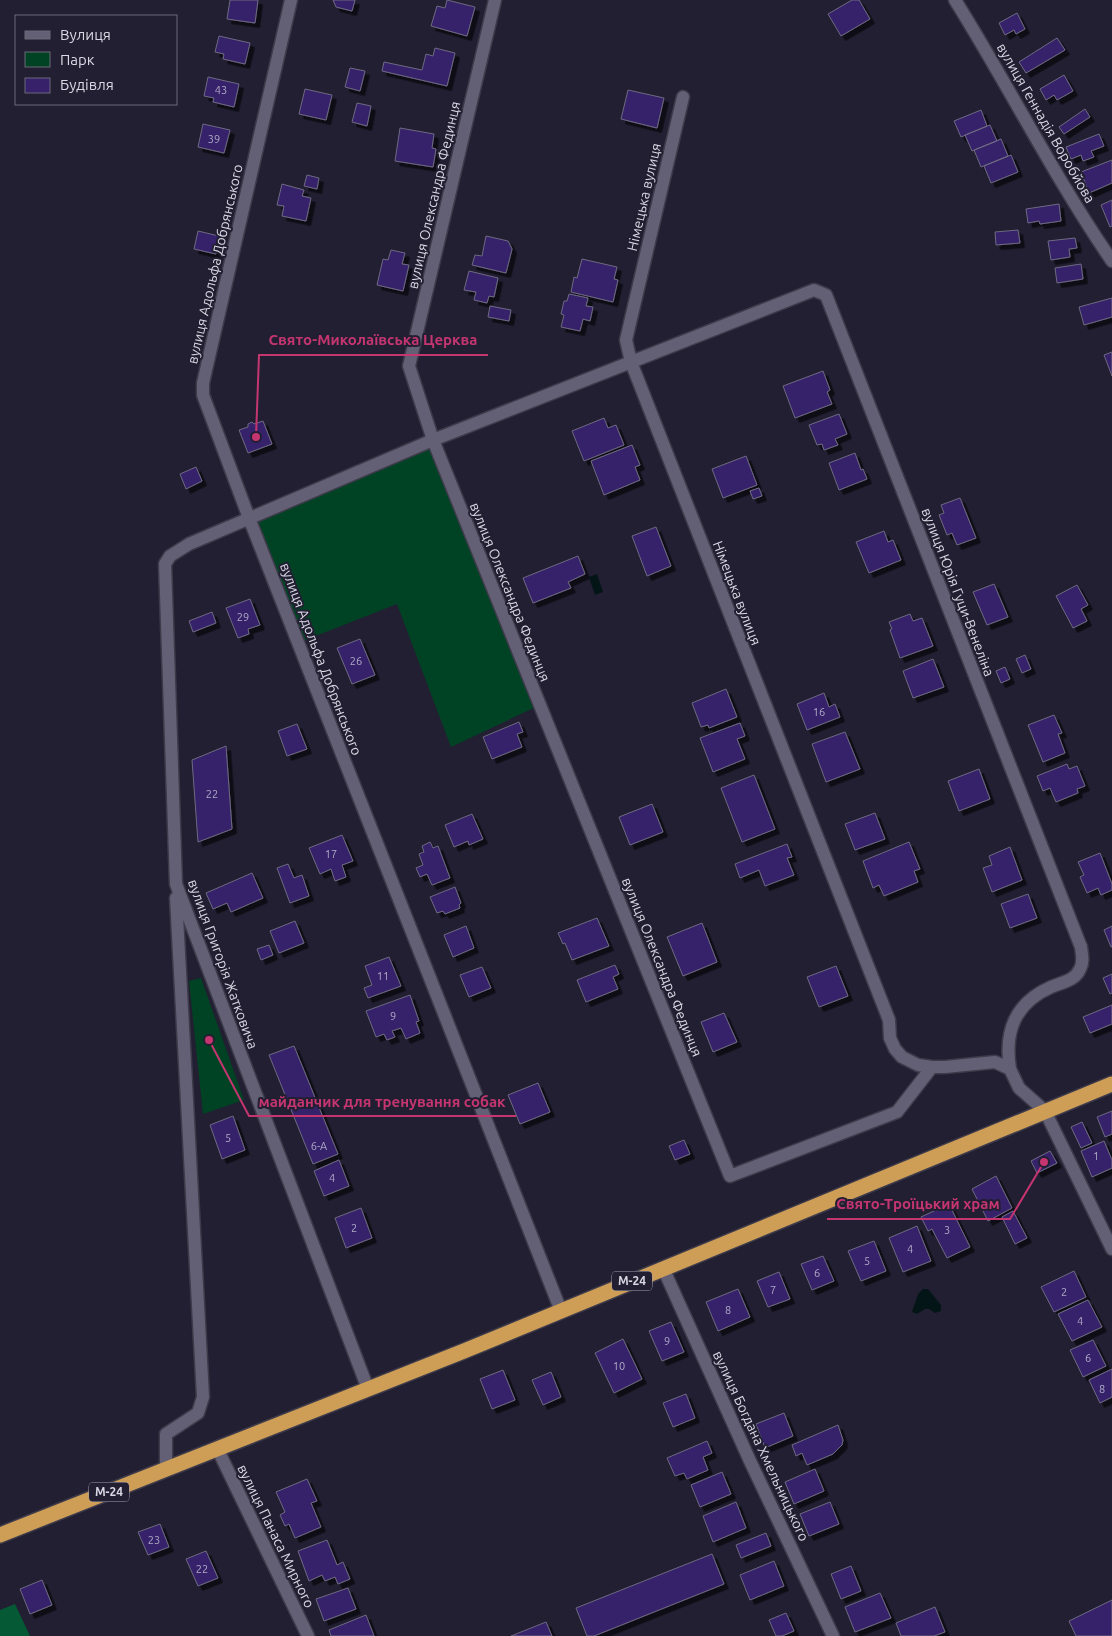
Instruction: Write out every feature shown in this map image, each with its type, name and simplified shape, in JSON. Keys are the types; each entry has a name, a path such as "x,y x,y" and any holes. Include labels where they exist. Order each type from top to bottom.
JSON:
{"highway":[{"name":"М-24","path":"0,1535 368,1389 1112,1084"}],"street":[{"name":"вулиця Адольфа Добрянського","path":"291,0 203,383 203,394 249,518 561,1310"},
{"name":"вулиця Олександра Фединця","path":"495,0 409,366 433,440 730,1176 897,1112 932,1067"},
{"name":"вулиця Геннадія Воробйова","path":"955,0 1089,227 1112,261"},
{"name":"Німецька вулиця","path":"683,97 626,340 630,362 889,1020 892,1044 902,1057 918,1065 932,1067"},
{"name":"вулиця Юрія Гуци-Венеліна","path":"630,362 814,290 826,295 1081,947 1083,959 1080,971 1071,980 1039,994 1020,1010 1009,1031 1007,1052 1010,1069"},
{"path":"249,518 433,440 630,362"},
{"name":"вулиця Григорія Жатковича","path":"249,518 189,544 170,556 165,564 176,884 368,1389"},
{"path":"166,1469 166,1434 198,1413 203,1397 176,884"},
{"path":"932,1067 994,1062 1010,1069 1019,1088 1045,1111 1112,1249"},
{"name":"вулиця Богдана Хмельницького","path":"663,1268 750,1462 834,1636"},
{"name":"вулиця Панаса Мирного","path":"217,1448 308,1636"}],"green space":[{"path":"433,440 540,705 451,747 397,604 298,643 249,518"},
{"path":"201,978 244,1100 203,1114 189,981"},
{"path":"15,1604 30,1636 0,1636 0,1610"}],"shaded area":[{"path":"597,574 603,592 595,595 589,577"},
{"path":"923,1289 928,1289 941,1305 941,1311 935,1313 925,1309 917,1314 912,1312 918,1294"}],"building":[{"path":"230,0 258,0 255,23 227,19"},
{"path":"333,0 355,0 352,11 336,7"},
{"path":"447,0 475,7 467,36 431,26 437,6 445,8"},
{"path":"852,0 859,0 870,19 841,36 828,14"},
{"path":"1017,13 1025,29 1016,34 1014,30 1005,35 999,23"},
{"path":"219,36 250,43 245,64 223,59 224,54 215,52"},
{"path":"1057,38 1065,50 1026,73 1019,62"},
{"path":"435,48 455,53 447,86 382,71 384,62 422,70 426,54 433,56"},
{"path":"350,68 365,71 360,91 345,87"},
{"path":"1064,75 1073,91 1057,100 1054,95 1046,100 1040,89"},
{"path":"208,77 239,84 234,107 213,102 214,98 204,96"},
{"path":"305,89 332,95 326,120 299,114"},
{"path":"628,90 664,98 657,128 621,119"},
{"path":"357,103 371,106 367,126 352,122"},
{"path":"1085,109 1090,117 1064,134 1059,127"},
{"path":"981,110 987,126 961,137 954,121"},
{"path":"203,124 230,130 224,153 198,147"},
{"path":"990,125 997,141 972,151 965,135"},
{"path":"400,128 434,134 432,148 436,149 433,167 395,161"},
{"path":"1099,134 1104,146 1091,151 1094,157 1083,161 1081,155 1071,159 1066,147"},
{"path":"1001,139 1008,156 981,167 974,150"},
{"path":"1011,155 1018,172 991,183 984,166"},
{"path":"1112,160 1112,183 1089,193 1081,172"},
{"path":"307,175 319,178 317,189 304,186"},
{"path":"282,184 304,190 302,196 311,198 306,221 282,216 284,206 277,205"},
{"path":"1112,200 1112,226 1110,227 1101,205"},
{"path":"1059,204 1061,221 1040,224 1039,221 1028,223 1026,209"},
{"path":"1018,230 1020,243 996,245 995,232"},
{"path":"198,231 219,236 216,254 194,249"},
{"path":"486,236 508,241 512,249 506,273 472,265 475,255 482,256"},
{"path":"1075,238 1077,248 1069,249 1070,257 1051,260 1048,241"},
{"path":"391,250 405,253 402,264 409,265 403,291 377,285 383,259 388,260"},
{"path":"582,259 617,267 614,279 618,280 613,302 571,292 574,277 577,278"},
{"path":"1081,264 1083,279 1057,283 1055,268"},
{"path":"469,271 498,278 494,297 489,296 487,303 474,300 476,292 464,290"},
{"path":"569,294 588,298 586,306 593,307 590,321 583,319 580,331 561,327 564,315 561,314 564,301 567,301"},
{"path":"1112,298 1112,317 1084,325 1079,307"},
{"path":"490,306 511,310 509,321 488,317"},
{"path":"1112,352 1112,376 1104,355"},
{"path":"823,371 830,390 827,392 832,404 795,418 783,386"},
{"path":"839,414 847,434 835,439 838,445 824,450 822,444 817,445 809,425"},
{"path":"604,418 608,428 616,425 624,445 584,461 572,431"},
{"path":"263,421 272,444 248,453 239,430 248,427 248,424 252,422 254,424"},
{"path":"632,445 640,465 635,467 640,480 604,495 591,461"},
{"path":"855,453 861,470 863,469 867,479 839,490 829,463"},
{"path":"746,456 757,485 723,498 712,469"},
{"path":"196,467 202,481 186,489 180,474"},
{"path":"759,488 762,496 753,499 750,491"},
{"path":"960,498 976,538 957,545 952,533 947,535 939,515 944,513 941,505"},
{"path":"656,527 671,566 647,576 632,536"},
{"path":"884,531 888,542 893,540 901,560 869,573 856,542"},
{"path":"578,556 585,574 568,582 571,588 533,603 523,578"},
{"path":"994,584 1008,617 987,625 973,592"},
{"path":"1077,585 1088,605 1081,609 1087,621 1073,628 1056,596"},
{"path":"250,599 260,625 248,629 249,634 238,638 226,608"},
{"path":"212,612 216,623 193,632 189,621"},
{"path":"910,614 913,621 922,618 933,646 900,658 889,622"},
{"path":"360,639 375,675 352,684 337,648"},
{"path":"1025,655 1031,669 1022,673 1016,659"},
{"path":"933,659 944,687 913,698 903,671"},
{"path":"1005,667 1010,679 1001,683 996,671"},
{"path":"726,689 737,717 709,728 708,725 701,727 692,703"},
{"path":"824,693 829,707 835,704 840,717 807,730 797,704"},
{"path":"1054,715 1062,733 1058,734 1065,753 1043,762 1028,725"},
{"path":"519,722 523,732 517,734 522,747 492,759 483,737"},
{"path":"740,723 745,736 737,739 745,759 713,772 700,738"},
{"path":"297,724 307,749 287,756 278,731"},
{"path":"845,732 860,769 826,782 812,744"},
{"path":"226,746 232,829 198,842 192,760"},
{"path":"1067,764 1069,769 1077,766 1085,786 1077,789 1078,793 1056,802 1050,788 1043,791 1037,776"},
{"path":"979,769 990,799 959,811 948,781"},
{"path":"754,775 775,829 742,842 721,788"},
{"path":"652,804 663,832 630,845 619,817"},
{"path":"875,813 885,839 855,850 845,824"},
{"path":"472,814 483,839 469,845 468,841 454,847 445,825"},
{"path":"342,835 353,861 342,865 346,877 335,881 331,869 320,874 309,848"},
{"path":"430,842 433,848 438,846 450,878 432,885 427,874 420,877 416,868 423,865 419,854 424,852 422,846"},
{"path":"909,842 920,869 914,871 918,882 884,896 879,885 873,888 863,861"},
{"path":"787,844 792,857 787,858 794,875 765,886 759,870 740,878 735,864"},
{"path":"1010,847 1022,880 992,892 983,868 992,865 989,856"},
{"path":"1100,853 1112,884 1112,890 1101,895 1098,888 1087,893 1080,877 1084,875 1078,862"},
{"path":"288,864 294,878 302,875 309,896 290,903 277,868"},
{"path":"252,873 263,898 231,912 227,903 213,909 206,893"},
{"path":"455,887 461,903 459,905 460,908 445,914 443,911 437,913 430,897"},
{"path":"1028,894 1037,918 1010,928 1001,904"},
{"path":"597,918 609,946 572,960 565,943 563,944 558,933"},
{"path":"295,921 304,943 279,953 270,931"},
{"path":"702,923 717,962 683,976 667,937"},
{"path":"466,926 474,948 453,957 444,935"},
{"path":"1112,926 1112,947 1111,947 1104,930"},
{"path":"269,945 273,955 261,960 257,949"},
{"path":"389,957 401,986 368,998 364,988 372,985 365,966"},
{"path":"615,965 619,974 613,977 618,989 586,1002 577,980"},
{"path":"836,966 848,996 819,1007 807,977"},
{"path":"482,967 491,988 469,997 460,975"},
{"path":"1112,974 1112,993 1110,994 1103,978"},
{"path":"410,995 419,1021 416,1022 420,1033 406,1039 401,1028 392,1031 395,1037 387,1040 384,1034 376,1037 366,1011"},
{"path":"1112,1005 1112,1024 1090,1033 1083,1017"},
{"path":"724,1013 737,1042 713,1052 701,1022"},
{"path":"294,1046 338,1154 313,1164 269,1055"},
{"path":"538,1083 550,1112 520,1124 508,1095"},
{"path":"1112,1111 1112,1134 1105,1137 1097,1117"},
{"path":"233,1116 245,1150 222,1159 210,1125"},
{"path":"1082,1122 1092,1143 1081,1148 1071,1127"},
{"path":"684,1140 690,1154 675,1160 669,1146"},
{"path":"1104,1141 1112,1160 1112,1168 1092,1177 1081,1151"},
{"path":"1050,1151 1057,1163 1037,1173 1031,1161"},
{"path":"339,1160 349,1186 324,1196 314,1171"},
{"path":"996,1176 1012,1208 988,1221 972,1189"},
{"path":"949,1204 970,1247 947,1258 932,1229 928,1231 921,1217"},
{"path":"361,1208 372,1238 346,1248 335,1218"},
{"path":"1013,1211 1027,1238 1015,1244 1002,1217"},
{"path":"917,1226 931,1261 903,1272 889,1238"},
{"path":"874,1241 886,1271 861,1281 848,1251"},
{"path":"823,1256 834,1281 812,1290 801,1264"},
{"path":"1074,1271 1086,1297 1054,1312 1041,1287"},
{"path":"779,1272 790,1299 768,1307 757,1281"},
{"path":"738,1289 750,1317 718,1331 706,1302"},
{"path":"1088,1300 1102,1327 1072,1341 1058,1314"},
{"path":"671,1322 684,1352 662,1361 649,1331"},
{"path":"623,1339 642,1379 614,1393 595,1353"},
{"path":"1093,1340 1106,1366 1083,1377 1070,1350"},
{"path":"1112,1369 1112,1397 1100,1403 1089,1380"},
{"path":"503,1370 515,1400 492,1409 480,1379"},
{"path":"551,1372 561,1397 543,1405 532,1380"},
{"path":"686,1394 695,1418 673,1427 663,1403"},
{"path":"784,1413 793,1436 765,1448 756,1424"},
{"path":"838,1425 843,1440 842,1445 833,1454 807,1465 802,1453 796,1456 792,1445"},
{"path":"707,1441 712,1453 703,1457 708,1470 687,1479 684,1473 675,1476 667,1458"},
{"path":"815,1469 824,1491 794,1504 785,1482"},
{"path":"722,1472 731,1494 700,1507 691,1485"},
{"path":"307,1479 317,1501 311,1503 321,1527 295,1538 289,1524 285,1526 280,1515 285,1512 276,1492"},
{"path":"736,1502 746,1528 713,1542 703,1516"},
{"path":"830,1502 839,1524 809,1536 800,1514"},
{"path":"160,1524 169,1547 148,1555 138,1532"},
{"path":"766,1533 771,1546 741,1558 736,1545"},
{"path":"327,1540 337,1565 343,1562 350,1579 338,1584 335,1577 325,1581 322,1575 309,1581 298,1551"},
{"path":"206,1551 218,1578 198,1586 186,1559"},
{"path":"712,1554 724,1584 594,1636 587,1636 576,1608"},
{"path":"774,1561 784,1586 750,1600 740,1575"},
{"path":"851,1566 861,1591 841,1599 831,1574"},
{"path":"42,1580 52,1605 30,1614 20,1589"},
{"path":"348,1588 356,1609 324,1621 316,1599"},
{"path":"880,1593 891,1618 855,1632 845,1607"},
{"path":"1112,1600 1112,1636 1076,1636 1069,1621"},
{"path":"935,1607 945,1632 934,1636 901,1636 896,1623"},
{"path":"786,1613 794,1631 782,1636 776,1636 769,1620"},
{"path":"366,1615 374,1636 331,1636 329,1630"},
{"path":"546,1622 552,1636 511,1636"}],"place":[{"name":"Свято-Миколаївська Церква","path":"256,437"},
{"name":"майданчик для тренування собак","path":"209,1040"},
{"name":"Свято-Троїцький храм","path":"1044,1162"}]}
